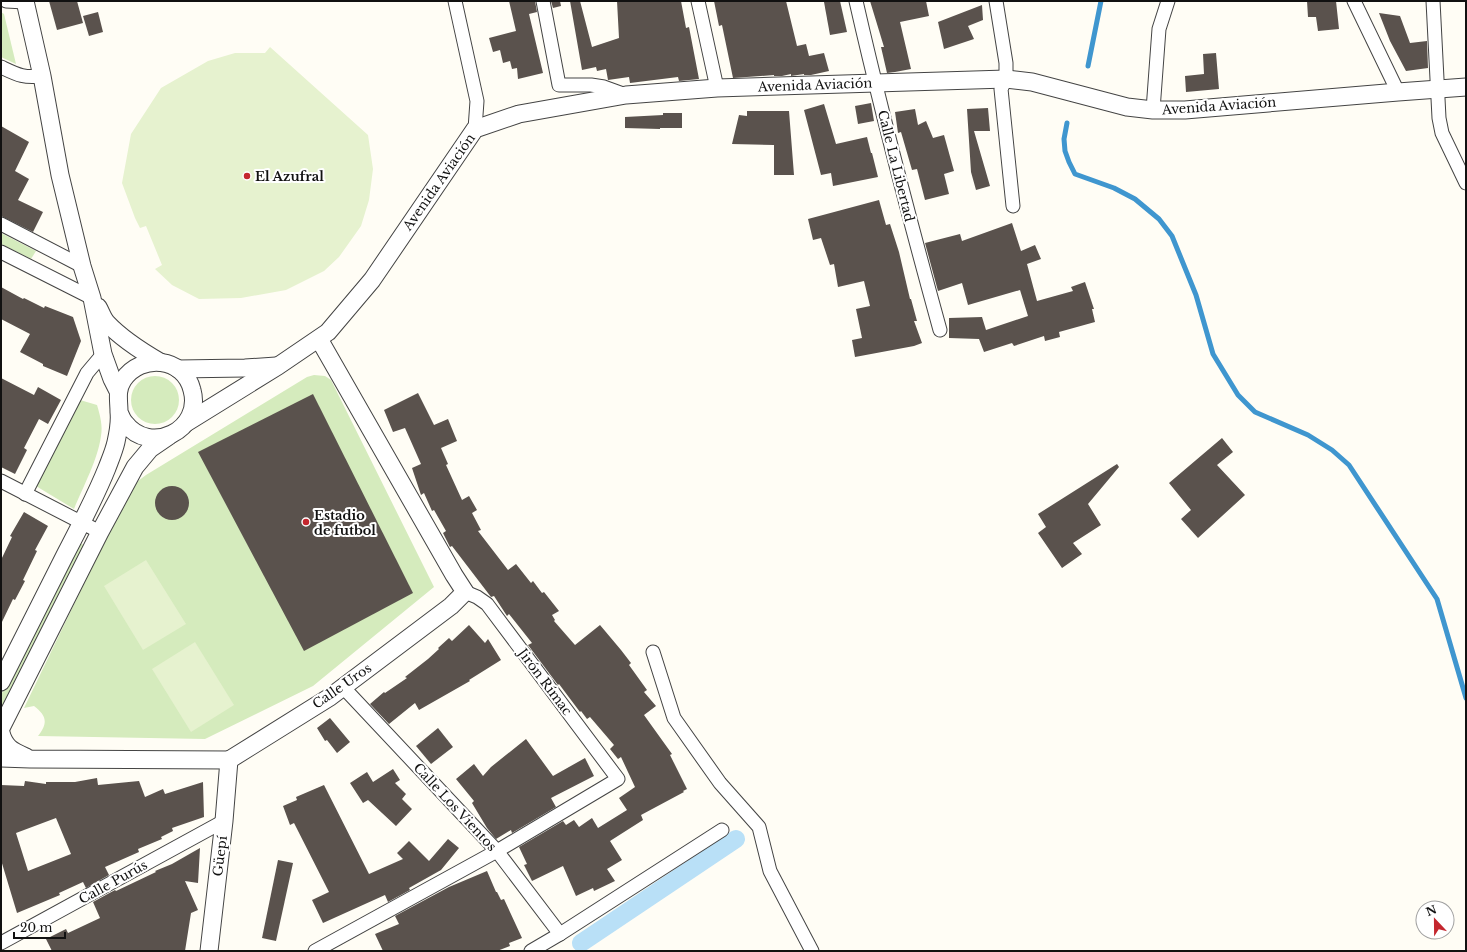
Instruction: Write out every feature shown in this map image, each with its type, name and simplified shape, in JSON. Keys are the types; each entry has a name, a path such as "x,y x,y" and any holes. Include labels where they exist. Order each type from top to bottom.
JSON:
{"street":[{"path":"6,1 25,1 42,76 60,175 82,266 92,298 103,354 118,391"},
{"path":"455,1 477,101 475,129"},
{"path":"543,1 559,85 591,85 604,87 626,95"},
{"path":"698,1 717,88"},
{"name":"Calle La Libertad","path":"856,1 875,84 940,330"},
{"path":"996,1 1006,63 1006,79 1001,89 1013,206"},
{"path":"1153,110 1159,29 1168,1"},
{"path":"1354,1 1398,92"},
{"path":"1433,1 1438,118 1442,133 1466,183"},
{"path":"1,67 15,74 28,78 42,76"},
{"name":"Avenida Aviación","path":"186,423 278,366 328,332 372,280 475,129 519,114 626,95 717,88 1006,79 1032,82 1127,107 1153,110 1184,110 1466,87"},
{"path":"1,224 82,266"},
{"path":"1,252 92,298 106,322 122,337 160,362 178,369 278,366"},
{"path":"319,339 465,592"},
{"path":"25,494 87,373 103,354"},
{"path":"1,682 82,523 107,468 116,442 119,412 117,402 118,391 129,372 138,366 160,362"},
{"path":"1,728 135,466 150,450 178,431 186,423 192,412 194,400 192,388 178,369"},
{"path":"119,412 125,423 134,431 145,437 157,438 169,436"},
{"path":"1,481 100,532"},
{"name":"Calle Uros","path":"229,760 330,697 451,606 465,592"},
{"name":"Jirón Rímac","path":"465,592 477,597 487,604 618,778 497,851"},
{"path":"653,652 674,718 720,783 759,827 770,871 812,951"},
{"name":"Calle Los Vientos","path":"343,687 497,851 560,934"},
{"path":"1,733 6,745 12,750 30,759"},
{"path":"1,758 229,760"},
{"name":"Güepí","path":"209,951 224,821 229,760"},
{"name":"Calle Purús","path":"1,943 224,821"},
{"path":"531,951 722,830"},
{"path":"315,951 497,851"}],"green space":[{"path":"1,12 4,14 16,64 1,57"},
{"name":"El Azufral","path":"270,47 368,135 373,169 369,200 361,226 339,257 324,271 286,290 241,298 199,299 172,285 155,269 162,265 146,226 140,228 135,218 122,183 131,134 161,88 208,61 235,53 265,53"},
{"path":"1,233 36,251 31,259 1,244"},
{"path":"314,375 325,376 331,380 434,587 313,686 205,739 38,736 45,723 44,716 34,706 24,708 129,490 146,475 307,377"},
{"path":"150,376 160,376 172,383 179,395 179,405 172,417 160,424 150,424 142,420 135,413 131,405 131,395 135,387 142,380"},
{"path":"80,400 97,405 101,420 102,432 94,463 74,509 36,486"},
{"path":"77,542 84,545 1,711 1,695"},
{"path":"146,560 186,624 143,650 104,586"},
{"path":"195,642 234,705 191,732 152,669"}],"building":[{"path":"49,1 77,1 83,23 57,30"},
{"path":"509,1 535,1 537,12 529,14 543,73 518,79 517,68 512,69 510,61 503,63 500,50 493,52 489,38 516,31"},
{"path":"551,1 560,1 561,6 553,8"},
{"path":"570,1 580,1 592,47 619,38 617,1 681,1 686,28 689,27 699,79 679,81 678,77 630,83 629,77 608,80 606,69 597,71 596,67 582,70"},
{"path":"714,1 786,1 797,46 806,44 809,56 824,53 829,71 811,75 804,74 791,76 791,74 782,76 774,75 733,78 722,25 719,26"},
{"path":"840,1 847,32 830,35 824,2"},
{"path":"870,1 926,1 929,16 900,22 911,69 887,73 881,47 884,47"},
{"path":"1307,1 1336,1 1339,29 1318,31 1316,17 1308,17"},
{"path":"982,5 983,20 968,26 974,39 944,49 938,22"},
{"path":"98,12 103,32 89,36 83,16"},
{"path":"1379,13 1400,16 1410,43 1427,41 1428,68 1406,71 1390,41"},
{"path":"1216,53 1219,89 1186,92 1185,76 1204,74 1203,54"},
{"path":"871,103 874,121 858,124 855,106"},
{"path":"824,104 836,144 867,137 878,177 833,186 831,173 821,175 804,110"},
{"path":"988,108 990,131 974,131 990,186 976,190 971,172 967,109"},
{"path":"915,109 918,125 926,121 933,138 944,135 954,171 944,174 949,194 925,200 917,169 912,170 901,132 898,133 895,112"},
{"path":"747,111 789,111 794,175 774,175 774,145 732,144 739,115 747,116"},
{"path":"663,113 682,113 682,128 625,128 625,117 663,115"},
{"path":"1,126 29,142 15,171 29,179 18,200 43,212 33,232 1,216"},
{"path":"879,200 886,225 890,224 899,252 910,299 917,321 914,321 922,343 914,346 855,357 852,340 862,338 856,309 870,306 864,281 838,287 834,264 830,265 821,238 813,240 808,219"},
{"path":"1012,223 1021,251 1035,245 1041,259 1027,264 1037,301 1073,291 1071,287 1085,282 1094,309 1092,309 1095,322 1059,332 1060,337 1045,341 1044,336 1014,346 1012,343 984,352 979,339 949,338 949,318 982,317 986,330 1028,316 1020,290 968,305 962,283 938,291 925,243 960,234 962,241"},
{"path":"1,287 44,308 45,306 73,317 81,341 67,376 43,366 43,364 20,352 30,334 1,319"},
{"path":"1,378 34,395 38,387 61,400 48,424 39,419 24,448 27,450 15,474 1,467"},
{"path":"418,393 434,425 448,419 457,441 441,448 448,464 446,465 462,500 469,496 477,510 472,513 481,530 478,531 508,570 516,564 531,583 533,581 542,593 544,592 559,611 552,615 555,620 554,621 575,645 600,625 621,650 631,663 629,665 647,690 644,692 656,706 644,715 672,754 670,755 687,789 641,815 643,820 610,841 622,860 607,869 615,881 594,891 593,888 576,896 563,866 532,881 524,865 527,864 519,847 563,821 566,825 574,820 579,827 592,818 598,828 627,810 619,798 635,787 621,757 618,759 610,749 614,745 590,717 587,719 581,711 580,712 528,645 532,643 509,614 507,616 494,596 491,597 452,546 450,547 443,533 446,531 434,510 432,511 424,493 421,495 412,468 421,464 405,428 393,432 384,410"},
{"name":"Estadio de futbol","path":"313,394 413,593 304,651 198,452"},
{"path":"1222,438 1233,452 1217,465 1245,495 1198,538 1181,519 1191,510 1169,483"},
{"path":"1117,464 1119,467 1088,504 1101,525 1073,543 1082,554 1062,568 1038,533 1046,527 1038,514"},
{"path":"172,486 184,491 189,503 184,515 172,520 160,515 155,503 160,491"},
{"path":"24,512 48,526 35,550 37,551 23,580 25,581 15,600 13,599 1,624 1,560 12,537 10,536"},
{"path":"469,625 485,643 488,639 501,660 469,680 470,681 419,710 415,703 389,724 370,704 384,692 385,693 407,678 405,677 428,659 449,638 452,641"},
{"path":"330,718 350,742 337,753 327,740 325,741 317,728"},
{"path":"438,728 453,747 431,764 416,746"},
{"path":"526,739 553,776 585,758 594,776 551,798 556,807 512,833 511,830 496,839 487,828 472,803 474,801 456,779 474,764 483,776 491,767"},
{"path":"393,769 400,780 395,783 406,794 402,799 412,809 396,826 368,800 363,803 350,783 367,772 373,782"},
{"path":"97,778 98,785 139,781 145,797 163,789 165,794 203,782 204,817 172,828 173,831 161,837 162,839 138,849 139,852 105,867 109,875 86,888 83,882 59,893 60,895 17,913 1,860 1,785 24,786 25,781 46,784 46,782 75,782","holes":["56,818 71,854 28,871 16,833"]},
{"path":"324,785 369,874 403,859 397,853 409,841 429,861 448,839 459,848 441,870 409,888 410,890 388,902 385,895 323,923 312,900 329,892 294,823 290,825 283,806 297,800 296,797"},
{"path":"200,848 198,883 185,881 198,910 191,913 185,951 52,951 46,939 66,929 68,933 100,918 93,902 115,890 116,891 172,864"},
{"path":"278,860 293,863 276,941 262,938"},
{"path":"487,871 496,892 501,900 504,899 522,938 509,943 510,946 497,951 383,951 375,934 399,924 395,916 449,887"}],"waterway":[{"path":"1088,66 1101,1"},
{"path":"1067,123 1064,139 1065,151 1075,174 1114,188 1135,199 1159,219 1172,236 1196,295 1213,354 1238,395 1255,412 1308,435 1332,450 1349,465 1437,599 1466,698"},
{"path":"581,943 736,839"}],"place":[{"name":"El Azufral","path":"247,176"},
{"name":"Estadio de futbol","path":"306,522"}]}
